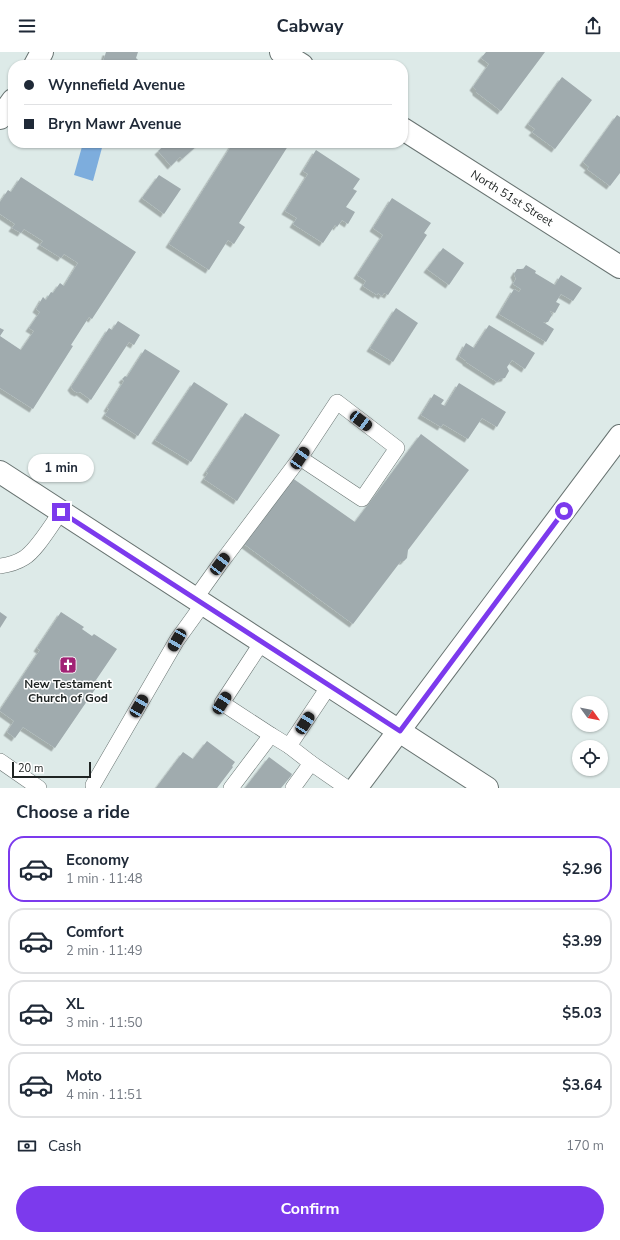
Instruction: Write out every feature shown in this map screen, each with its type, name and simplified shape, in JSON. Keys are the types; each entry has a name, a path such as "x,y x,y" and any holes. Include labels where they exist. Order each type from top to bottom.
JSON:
{"street":[{"path":"281,52 294,60"},
{"path":"0,118 8,107"},
{"name":"North 51st Street","path":"408,132 620,267"},
{"path":"356,788 620,436"},
{"path":"0,472 487,788"}],"lane":[{"path":"93,785 220,564 300,458 337,402 397,448 362,498 300,458"},
{"path":"0,566 15,563 25,558 35,548 61,512"},
{"path":"262,642 222,703 289,746 347,788"},
{"path":"289,746 329,686"},
{"path":"239,784 271,735"},
{"path":"0,762 39,788"},
{"path":"293,788 311,763"}],"water":[{"path":"82,148 102,148 93,181 74,175"}],"building":[{"path":"106,52 138,52 136,58 138,60 104,60"},
{"path":"486,52 545,52 501,111 476,92 473,87 489,64 481,58"},
{"path":"562,77 592,100 555,149 532,132 535,129 528,124"},
{"path":"617,115 620,117 620,173 610,186 587,169 589,167 583,162"},
{"path":"161,148 194,148 182,159 180,157 171,166 158,151"},
{"path":"230,148 287,148 239,223 245,227 234,244 228,240 209,270 169,244"},
{"path":"316,150 360,179 353,189 357,191 346,207 355,212 348,224 342,220 337,227 335,225 323,243 293,224 297,218 285,211 308,174 303,171"},
{"path":"159,175 181,189 164,214 142,198"},
{"path":"21,177 136,252 92,319 89,317 71,345 73,346 33,409 0,388 0,336 21,350 34,331 29,328 40,312 36,309 43,297 46,300 51,292 53,293 60,283 64,286 78,263 64,254 61,258 40,245 43,241 24,229 21,233 12,228 15,224 0,214 0,202 8,190 11,192"},
{"path":"392,198 431,223 424,233 427,235 388,295 384,293 382,296 378,293 377,295 363,286 366,281 357,275 383,235 373,228"},
{"path":"443,248 464,263 449,285 427,269"},
{"path":"526,265 536,271 535,273 555,285 561,275 582,288 573,301 561,294 556,302 560,304 555,313 550,311 552,315 548,322 543,322 554,329 546,342 499,314 514,289 519,292 521,289 513,284 516,279 514,274 517,269 523,269"},
{"path":"396,308 418,323 393,362 370,348"},
{"path":"118,321 140,335 134,345 129,342 91,400 80,392 78,393 74,391 71,387 109,328 112,330"},
{"path":"489,325 535,353 525,369 512,360 507,367 509,371 505,378 500,379 497,382 459,356 466,343 474,348"},
{"path":"0,328 4,330 0,336"},
{"path":"145,349 180,371 138,436 105,415 109,409 107,408 124,381 122,379 125,376 127,377"},
{"path":"194,382 228,404 191,462 155,440"},
{"path":"459,383 506,412 497,427 482,418 468,439 443,424 441,427 421,415 434,394 444,400 441,404 445,406"},
{"path":"245,413 280,435 237,501 204,479 208,473 206,472"},
{"path":"421,434 469,470 408,550 407,558 404,561 401,561 353,624 240,541 288,475 355,522"},
{"path":"0,612 7,617 0,628"},
{"name":"New Testament Church of God","path":"61,612 84,627 82,629 92,636 94,634 117,649 96,680 100,682 55,748 23,727 15,738 7,732 14,721 0,710 40,650 37,648"},
{"path":"207,741 235,762 232,766 233,767 217,788 156,788 183,752 193,759"},
{"path":"269,757 292,774 291,776 281,788 245,788"}],"place":[{"name":"New Testament Church of God","path":"68,665"}],"route":[{"path":"61,512 400,731 564,511"}]}
